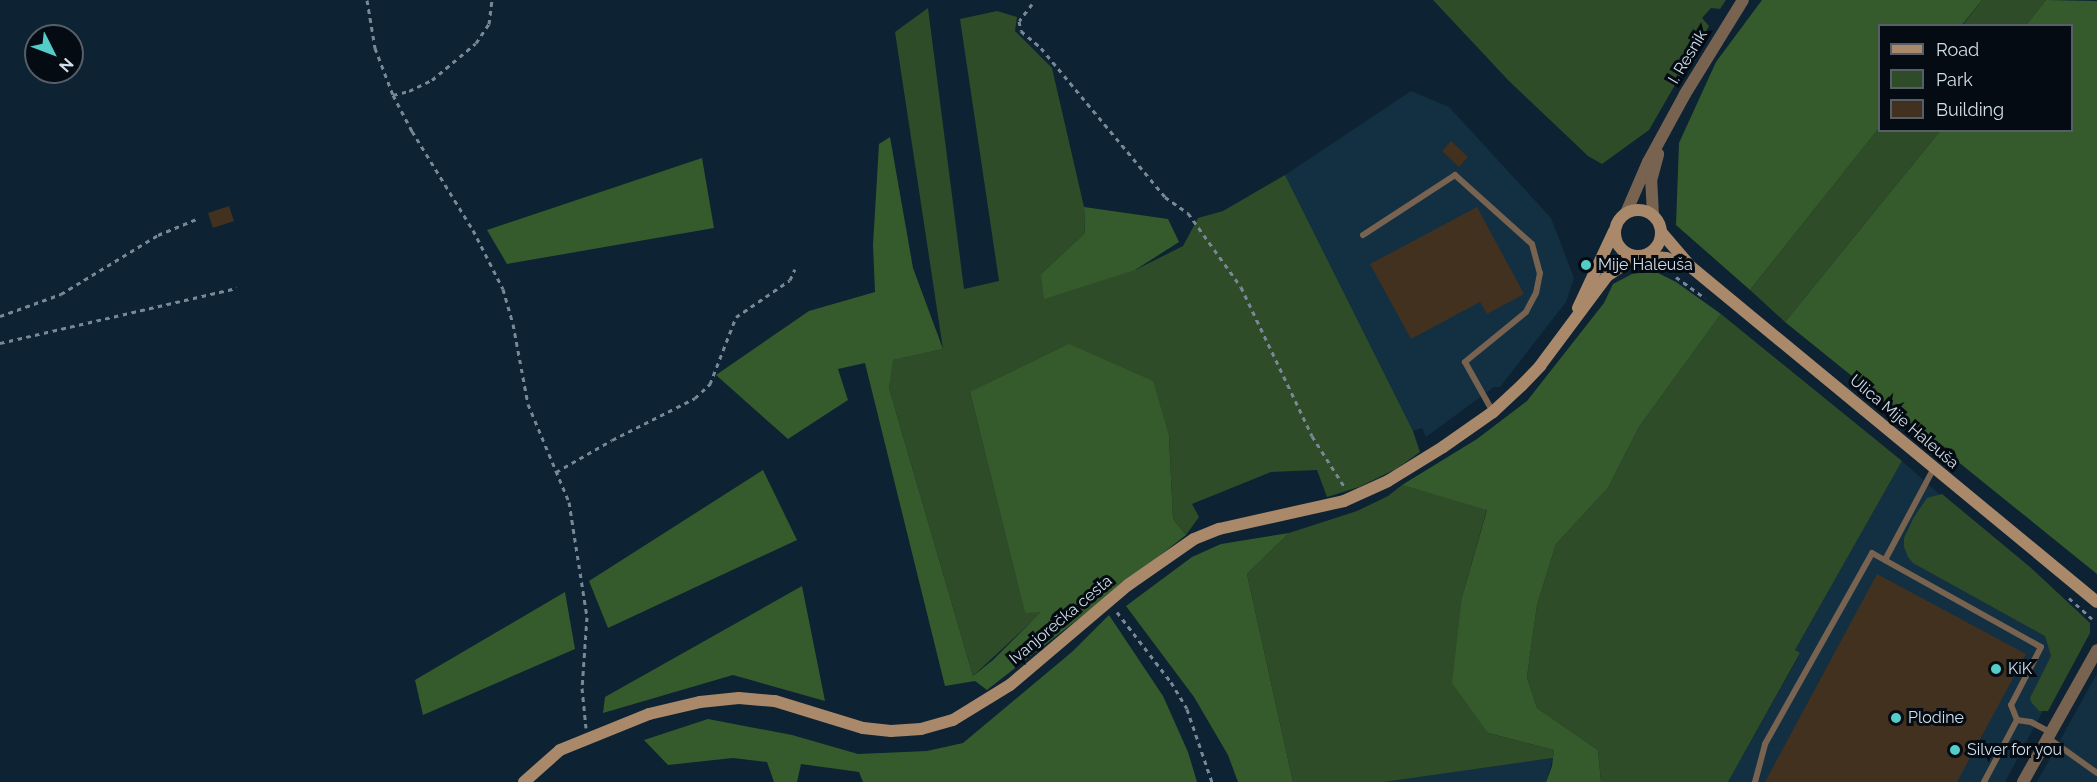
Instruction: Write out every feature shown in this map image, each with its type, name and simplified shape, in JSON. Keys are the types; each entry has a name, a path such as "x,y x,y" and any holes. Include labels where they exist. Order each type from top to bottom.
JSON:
{"main road":[{"path":"1640,210 1653,215 1661,232 1656,248 1639,256 1621,250 1614,230 1620,217 1640,210"},
{"name":"Ivanjorečka cesta","path":"1572,323 1614,230"},
{"name":"Ulica Mije Haleuša","path":"1661,232 1691,267 2097,602"},
{"name":"Ivanjorečka cesta","path":"524,782 560,750 669,708 739,698 790,704 836,720 877,730 931,727 953,720 991,699 1108,601 1180,548 1203,535 1327,506 1352,497 1388,481 1493,412 1540,366 1608,276 1639,256"},
{"name":"Ulica Mije Haleuša","path":"1639,256 1666,258 1691,267"}],"street":[{"name":"I. Resnik","path":"1626,213 1647,162 1743,0"},
{"name":"I. Resnik","path":"1653,215 1651,181 1664,132"},
{"path":"2023,782 2097,650"}],"lane":[{"path":"1363,235 1455,175 1532,243 1540,273 1536,293 1526,312 1465,362 1493,412"},
{"path":"1885,560 1934,468"},
{"path":"1755,782 1766,744 1872,553 2041,647 2011,705 2017,720 1984,782"},
{"path":"2017,720 2031,722 2097,773"}],"path":[{"path":"367,0 375,48 393,95 412,131 473,230 503,290 513,324 528,404 569,502 587,617 582,688 588,738"},
{"path":"393,95 410,91 432,80 477,43 489,24 492,0"},
{"path":"1032,4 1020,21 1021,30 1041,48 1165,197 1188,213 1241,287 1312,436 1334,474 1352,497"},
{"path":"0,316 61,294 158,235 199,218"},
{"path":"556,472 612,440 695,398 710,384 736,317 790,280 795,269"},
{"path":"1671,273 1707,299"},
{"path":"0,343 237,288"},
{"path":"1108,601 1171,682 1187,709 1212,782"}],"shaded area":[{"path":"1411,91 1449,107 1551,218 1574,278 1566,302 1500,387 1494,387 1426,437 1422,428 1413,431 1285,175"},
{"path":"1902,461 2088,626 2005,782 1728,782 1800,654 1795,650"},
{"path":"2097,673 2097,782 2037,782 2094,679"},
{"path":"1553,758 1546,782 1384,782"}],"green space":[{"path":"1433,0 1726,0 1720,9 1711,8 1702,18 1709,26 1649,130 1602,164 1588,156 1509,81"},
{"path":"1762,0 1982,0 1963,24 1878,24 1878,129 1750,290 1676,225 1679,143 1716,62"},
{"path":"1982,0 2046,0 2027,24 1964,24"},
{"path":"2046,0 2097,1 2097,574 1785,322 1939,132 2073,132 2073,24 2027,24"},
{"path":"928,8 964,289 999,281 960,19 997,11 1017,17 1015,31 1052,68 1084,207 1085,233 1041,274 1135,270 1183,246 1198,218 1223,211 1285,175 1413,431 1420,452 1396,469 1359,487 1327,497 1317,470 1271,472 1192,504 1199,517 1186,535 1173,519 1169,436 970,392 1025,612 1042,612 973,676 889,388 892,360 943,349 895,32"},
{"path":"1878,129 1878,132 1939,132 1785,322 1750,290"},
{"path":"890,137 913,268 943,349 893,360 889,388 973,676 993,660 1041,612 1025,613 970,392 1069,344 1153,381 1169,436 1173,519 1186,535 987,690 975,681 945,686 865,363 838,369 848,400 788,439 716,375 809,311 875,292 873,245 879,144"},
{"path":"702,158 714,228 507,264 487,230"},
{"path":"1084,207 1168,219 1179,242 1135,270 1044,299 1041,274 1085,233"},
{"path":"1654,271 1676,282 1721,314 1639,427 1608,488 1556,544 1537,605 1527,677 1537,708 1598,750 1601,782 1546,782 1552,766 1554,750 1488,733 1452,683 1462,597 1487,510 1402,485 1477,439 1527,401 1604,303 1613,284 1632,274"},
{"path":"1721,314 1902,461 1795,650 1800,653 1728,782 1601,782 1598,750 1537,708 1527,677 1537,605 1556,544 1608,488 1639,427"},
{"path":"763,470 797,540 608,628 589,581"},
{"path":"1402,485 1487,509 1462,597 1488,733 1554,750 1553,758 1384,782 1293,782 1247,574 1289,533 1357,511 1388,496"},
{"path":"1942,494 2030,567 2090,623 2090,633 2048,711 2039,711 2030,698 2051,656 2045,636 1913,563 1908,557 1904,547 1904,538 1914,517 1927,498"},
{"path":"1289,533 1247,574 1293,782 1238,782 1228,755 1194,697 1126,606 1192,557 1221,544"},
{"path":"802,586 825,701 733,675 603,713 605,697"},
{"path":"565,592 575,649 423,715 415,680"},
{"path":"1109,615 1163,696 1188,752 1197,782 863,782 859,772 801,764 797,782 774,782 767,762 733,758 668,765 644,740 708,719 792,735 858,754 927,751 963,743 1073,651"}],"building":[{"path":"1451,141 1468,157 1459,167 1442,151"},
{"path":"229,206 234,221 213,228 208,213"},
{"path":"1477,207 1524,294 1487,314 1480,302 1411,339 1370,264"},
{"name":"Plodine","path":"1877,574 2026,654 1957,782 1765,782"}],"place":[{"name":"Mije Haleuša","path":"1586,265"},
{"name":"KiK","path":"1996,669"},
{"name":"Plodine","path":"1896,718"},
{"name":"Silver for you","path":"1955,750"}]}
